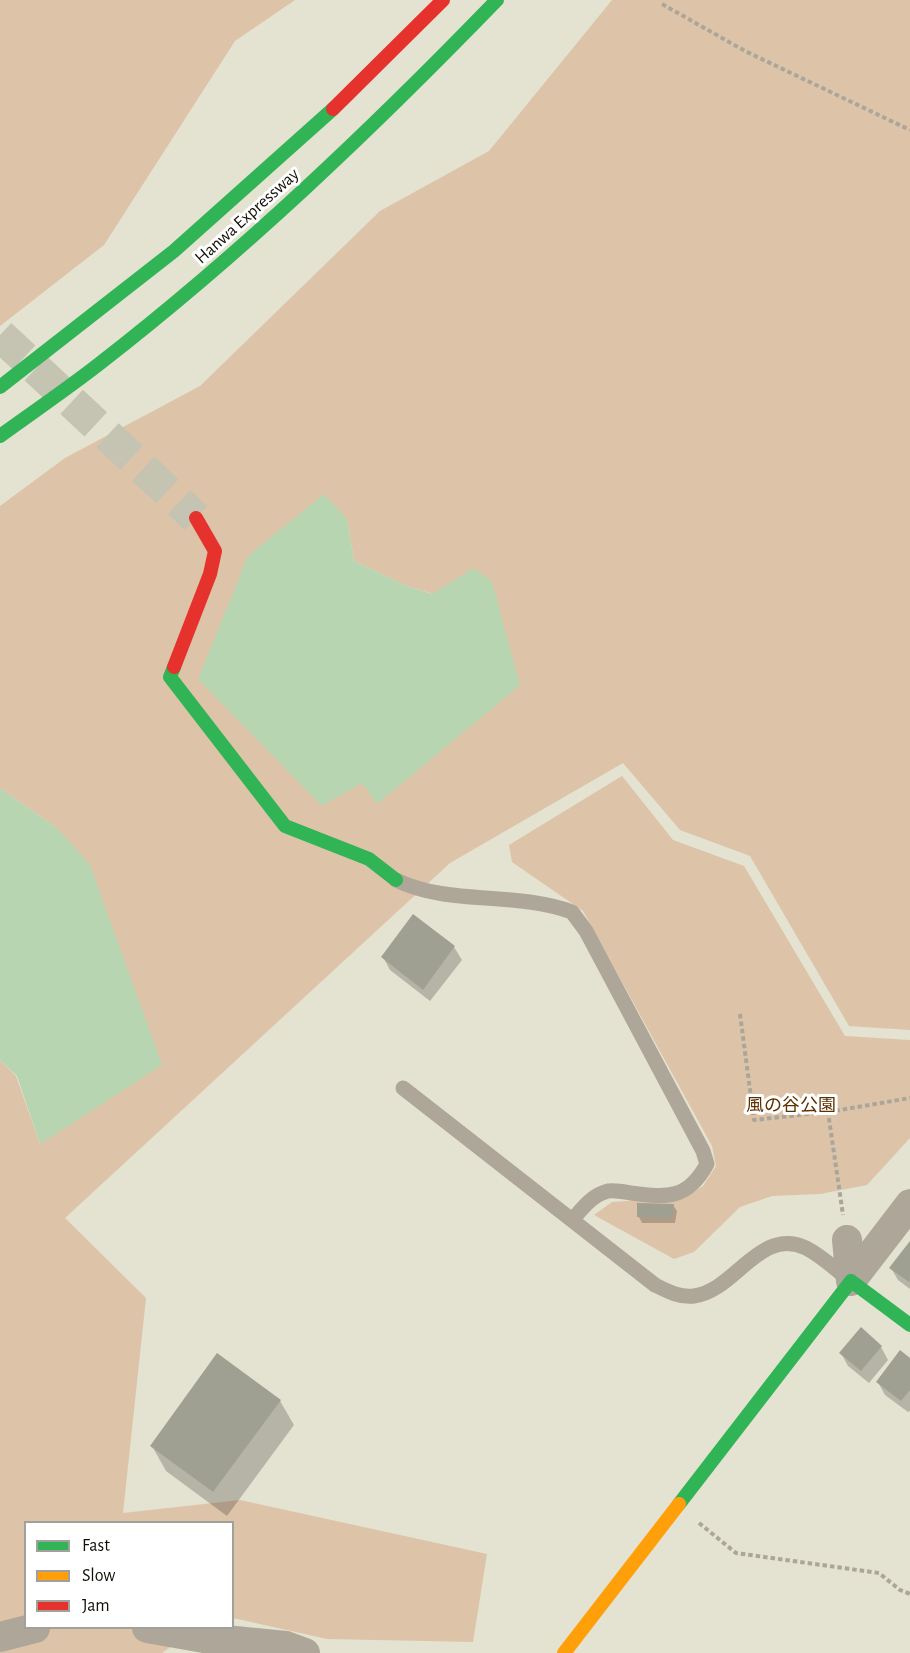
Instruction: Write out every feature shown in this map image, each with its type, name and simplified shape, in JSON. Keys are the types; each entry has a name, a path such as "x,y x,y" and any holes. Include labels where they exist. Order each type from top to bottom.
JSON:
{"main road":[{"name":"Hanwa Expressway","path":"0,387 86,323 200,228 312,128 443,0"},
{"name":"Hanwa Expressway","path":"0,436 112,354 224,261 335,162 497,0"},
{"path":"196,518 214,551 210,574 170,677 285,826 369,859 396,880"},
{"path":"564,1653 851,1281 910,1325"}],"street":[{"path":"851,1281 910,1204"},
{"path":"847,1240 851,1281"},
{"path":"0,1637 31,1629"},
{"path":"153,1629 204,1638 286,1646 305,1653"}],"lane":[{"path":"396,880 417,890 518,900 572,912 586,931 703,1151 707,1164 698,1181 682,1193 655,1196 609,1191 591,1199 572,1220"},
{"path":"403,1088 655,1285 673,1294 693,1297 712,1291 767,1247 785,1244 805,1247 851,1281"}],"path":[{"path":"662,3 745,51 910,130"},
{"path":"740,1014 753,1120 828,1112 910,1098"},
{"path":"828,1112 840,1190"},
{"path":"677,1505 735,1553 879,1573 900,1590 910,1594"}],"green space":[{"path":"0,0 295,0 235,41 104,245 0,326"},
{"path":"612,0 910,0 910,1030 849,1026 750,856 680,830 623,763 450,863 65,1218 146,1298 123,1513 240,1500 487,1554 473,1642 327,1639 234,1618 234,1521 24,1521 24,1629 196,1629 162,1653 0,1653 0,1060 16,1076 40,1144 58,829 0,788 0,506 65,458 200,386 380,211 489,151","holes":["347,519 354,561 404,585 433,594 377,803 363,783"]},
{"name":"風の谷公園","path":"622,776 673,840 744,866 845,1036 910,1040 910,1138 867,1185 820,1194 772,1196 740,1207 694,1252 674,1259 594,1215 612,1202 685,1197 703,1186 716,1166 712,1146 583,911 512,862 509,845"}],"shaded area":[{"path":"324,494 347,519 354,561 404,585 432,594 474,568 492,582 520,685 377,804 362,783 322,806 198,679 248,556"},
{"path":"0,788 58,829 90,865 162,1065 40,1144 17,1076 0,1060"}],"building":[{"path":"413,914 455,946 423,990 381,957"},
{"path":"637,1203 674,1204 672,1218 637,1217"},
{"path":"910,1241 910,1280 909,1282 889,1268"},
{"path":"861,1327 882,1346 861,1371 839,1353"},
{"path":"900,1350 910,1358 910,1390 901,1401 876,1382"},
{"path":"217,1353 281,1400 213,1492 150,1446"}],"tunnel":[{"path":"0,335 196,518"}],"traffic: fast":[{"path":"0,436 99,364 204,279 354,143 497,0"},
{"path":"0,387 174,251 333,109"},
{"path":"174,667 170,677 285,826 369,859 396,880"},
{"path":"679,1504 851,1281 910,1325"}],"traffic: slow":[{"path":"564,1653 679,1504"}],"traffic: jam":[{"path":"333,109 443,0"},
{"path":"174,667 210,574 215,551 196,518"}]}
